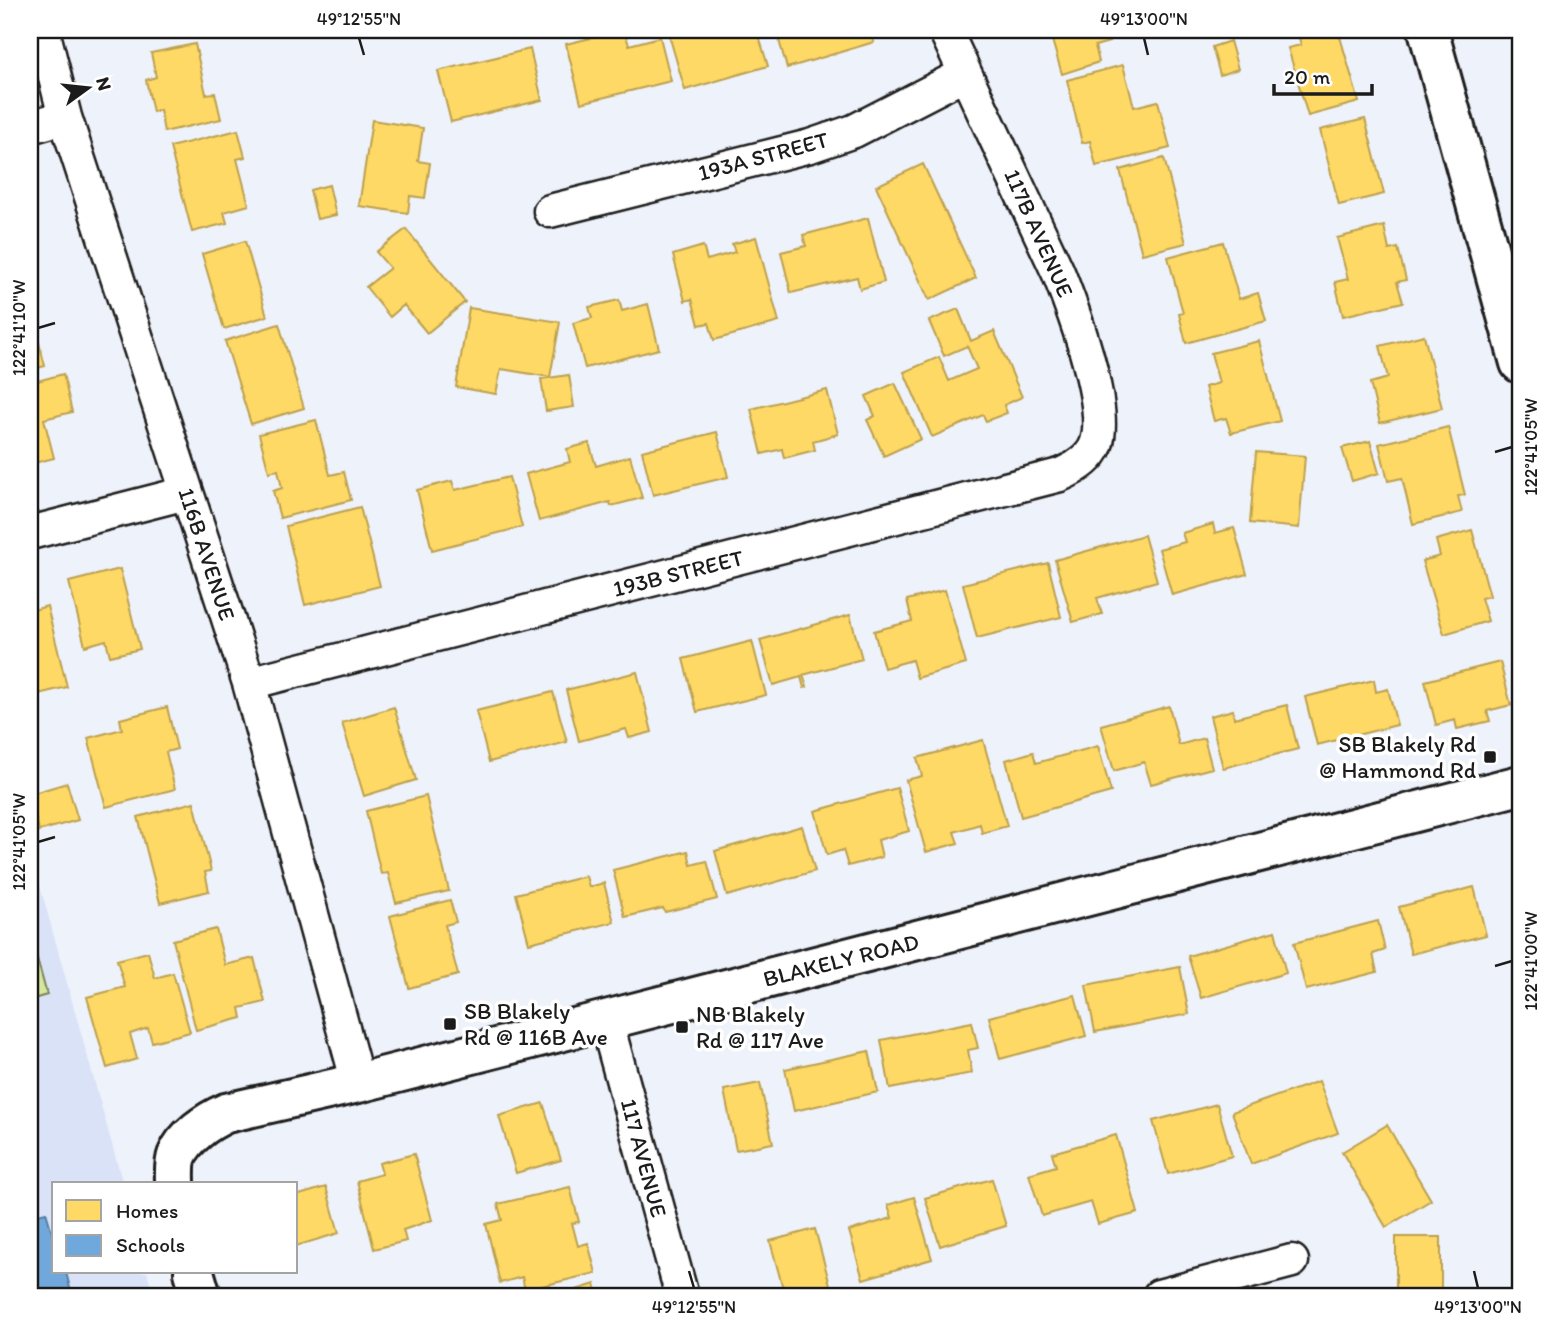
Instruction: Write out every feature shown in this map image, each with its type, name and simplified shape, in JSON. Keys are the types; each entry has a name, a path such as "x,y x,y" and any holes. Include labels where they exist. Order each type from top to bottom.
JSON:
{"street":[{"name":"116B AVENUE","path":"43,30 65,117 249,683 358,1083"},
{"name":"117B AVENUE","path":"945,30 1058,272 1072,309 1098,401 1100,424 1096,446"},
{"path":"1428,30 1520,363"},
{"name":"193A STREET","path":"551,211 810,146 854,131 965,74"},
{"path":"30,127 65,117"},
{"name":"193B STREET","path":"249,683 1060,475 1078,467 1096,446"},
{"path":"30,533 186,493"},
{"name":"BLAKELY ROAD","path":"176,1170 193,1134 226,1112 358,1083 1520,785"},
{"name":"117 AVENUE","path":"606,1020 682,1296"},
{"path":"1160,1296 1293,1261"},
{"path":"195,1274 201,1296"}],"shaded area":[{"path":"30,850 122,1182 52,1182 52,1274 148,1274 154,1296 30,1296"}],"green space":[{"path":"30,933 47,995 30,1000"}],"building: Homes":[{"path":"153,30 193,30 156,39"},
{"path":"624,30 629,45 660,37 671,81 581,103 566,44"},
{"path":"688,30 757,30 768,66 685,90 669,35"},
{"path":"776,30 870,30 874,42 787,68"},
{"path":"1049,30 1105,30 1109,42 1095,46 1099,62 1062,74"},
{"path":"1297,30 1338,30 1359,102 1308,116 1288,48 1301,45"},
{"path":"1230,41 1238,69 1220,75 1212,47"},
{"path":"195,44 206,94 215,93 221,119 164,132 160,110 153,112 146,80 156,77 151,53"},
{"path":"530,49 542,100 451,122 438,71"},
{"path":"1123,65 1134,107 1158,101 1170,148 1096,166 1090,141 1082,143 1067,80"},
{"path":"1365,119 1384,194 1339,205 1320,130"},
{"path":"372,120 423,128 418,161 430,163 425,198 410,196 408,213 359,206"},
{"path":"238,130 245,157 237,159 249,205 224,212 227,223 192,232 170,147"},
{"path":"1164,158 1186,243 1142,254 1120,170"},
{"path":"923,164 976,278 929,300 876,186"},
{"path":"329,185 336,215 317,219 310,190"},
{"path":"868,218 884,282 860,289 857,277 791,293 781,252 806,246 803,235"},
{"path":"1384,226 1389,250 1398,248 1406,280 1397,282 1403,302 1343,316 1335,282 1348,279 1337,238"},
{"path":"406,229 465,302 427,333 404,305 390,317 366,287 390,268 376,252"},
{"path":"756,237 779,322 714,340 709,323 699,325 692,299 685,301 673,255 703,246 707,260 735,252 732,244"},
{"path":"245,241 267,316 224,329 202,254"},
{"path":"1223,242 1239,299 1258,293 1266,321 1186,343 1179,314 1183,313 1168,257"},
{"path":"619,300 622,311 648,304 659,349 585,368 573,323 592,318 589,307"},
{"path":"30,308 45,366 30,370"},
{"path":"469,308 560,322 550,377 501,369 496,394 456,387"},
{"path":"958,309 971,341 994,331 1022,397 1004,405 1007,413 986,421 983,415 932,437 904,372 939,357 949,381 977,369 967,346 944,356 929,321"},
{"path":"279,324 304,408 251,424 225,341"},
{"path":"1424,335 1442,408 1380,423 1370,383 1388,378 1380,346"},
{"path":"1259,341 1280,421 1231,433 1226,418 1214,421 1205,387 1219,383 1211,353"},
{"path":"63,374 72,412 44,419 54,458 30,464 30,383"},
{"path":"569,375 574,407 546,411 541,379"},
{"path":"895,383 921,439 884,456 867,420 875,416 866,396"},
{"path":"827,390 838,434 813,441 815,450 784,458 782,449 762,454 751,409"},
{"path":"316,420 330,475 344,472 351,500 280,518 273,491 282,488 278,470 269,472 259,434"},
{"path":"1448,427 1465,495 1458,496 1462,512 1413,524 1402,478 1388,481 1379,444"},
{"path":"717,432 728,477 653,495 642,451"},
{"path":"1370,441 1379,473 1352,481 1342,448"},
{"path":"589,443 596,466 630,456 642,498 611,506 610,502 539,521 526,474 570,462 567,449"},
{"path":"1256,452 1305,456 1299,528 1250,523"},
{"path":"509,477 522,527 432,550 417,490 452,481 455,490"},
{"path":"360,507 380,586 305,605 286,526"},
{"path":"1213,524 1215,533 1234,528 1247,574 1172,595 1159,549 1185,542 1182,533"},
{"path":"1472,530 1490,596 1481,598 1488,621 1444,634 1422,561 1440,556 1436,540"},
{"path":"1144,535 1157,581 1097,598 1102,614 1073,622 1055,560"},
{"path":"1048,563 1061,617 977,638 963,584"},
{"path":"120,569 140,649 110,656 106,640 85,646 69,582"},
{"path":"945,590 966,664 917,678 912,660 884,668 874,631 912,621 907,600"},
{"path":"47,606 67,687 30,696 30,611"},
{"path":"850,615 862,659 803,675 807,687 804,688 801,677 773,685 760,640"},
{"path":"752,641 766,695 697,712 683,659"},
{"path":"1500,662 1511,705 1487,711 1490,721 1457,729 1455,720 1436,725 1425,681"},
{"path":"637,672 652,732 629,738 626,729 579,741 566,690"},
{"path":"1374,680 1376,692 1388,689 1397,725 1317,745 1305,697"},
{"path":"553,692 567,742 489,762 476,711"},
{"path":"1287,705 1298,749 1223,768 1210,716 1233,710 1234,718"},
{"path":"1169,706 1179,745 1204,738 1212,768 1151,784 1144,762 1114,771 1101,725"},
{"path":"167,707 177,749 166,752 175,789 106,807 88,738 122,729 120,719"},
{"path":"394,707 416,780 364,796 342,723"},
{"path":"983,740 1007,826 982,833 980,824 954,832 958,843 926,852 906,780 922,776 917,758"},
{"path":"1098,746 1111,792 1021,817 1006,760 1033,752 1036,763"},
{"path":"67,783 78,820 39,831 30,794"},
{"path":"897,788 909,831 878,840 882,857 848,866 843,850 827,855 815,811"},
{"path":"426,796 449,891 396,903 388,873 381,874 366,811"},
{"path":"194,802 211,871 205,872 209,891 160,903 138,817"},
{"path":"802,826 815,871 727,896 715,851"},
{"path":"688,851 691,865 707,861 717,899 665,912 663,908 625,917 613,870"},
{"path":"586,876 589,887 604,883 614,922 529,943 516,894"},
{"path":"1474,887 1486,935 1411,954 1399,907"},
{"path":"450,900 456,922 445,925 458,975 409,988 390,916"},
{"path":"1378,921 1385,950 1373,954 1377,972 1306,990 1294,943"},
{"path":"216,929 225,965 254,958 265,1002 240,1008 242,1018 196,1030 173,940"},
{"path":"1275,931 1286,973 1201,998 1188,956"},
{"path":"148,952 155,978 173,973 190,1032 152,1042 148,1028 130,1034 137,1059 107,1068 87,997 125,987 117,960"},
{"path":"1180,967 1189,1014 1095,1032 1086,985"},
{"path":"1075,995 1086,1036 1000,1059 989,1017"},
{"path":"972,1022 978,1048 968,1050 972,1073 890,1089 881,1040"},
{"path":"869,1051 878,1092 794,1111 785,1069"},
{"path":"1319,1081 1338,1133 1251,1164 1232,1112"},
{"path":"760,1083 773,1143 736,1150 724,1090"},
{"path":"543,1103 561,1160 516,1173 499,1116"},
{"path":"1217,1104 1232,1156 1168,1174 1153,1121"},
{"path":"1387,1125 1431,1200 1386,1227 1342,1152"},
{"path":"1116,1135 1138,1213 1098,1224 1091,1202 1042,1216 1029,1174 1056,1166 1052,1153"},
{"path":"414,1154 432,1220 403,1230 406,1241 374,1249 357,1181 382,1174 379,1163"},
{"path":"992,1179 1006,1226 940,1246 925,1198"},
{"path":"326,1187 339,1233 298,1245 298,1195"},
{"path":"570,1187 579,1222 572,1223 578,1246 588,1243 596,1273 525,1290 522,1277 500,1283 486,1224 502,1220 498,1204"},
{"path":"914,1197 932,1259 863,1279 849,1231 892,1218 888,1205"},
{"path":"815,1229 833,1296 785,1296 770,1241"},
{"path":"1396,1237 1441,1237 1441,1296 1396,1296"},
{"path":"595,1284 598,1296 557,1296"}],"building: Schools":[{"path":"46,1212 52,1232 52,1274 66,1274 72,1296 30,1296 30,1216"},
{"path":"46,1212 52,1232 52,1274 66,1274 72,1296 30,1296 30,1216"}],"place":[{"name":"SB Blakely Rd @ Hammond Rd","path":"1490,757"},
{"name":"SB Blakely Rd @ 116B Ave","path":"450,1024"},
{"name":"NB Blakely Rd @ 117 Ave","path":"682,1027"}]}
